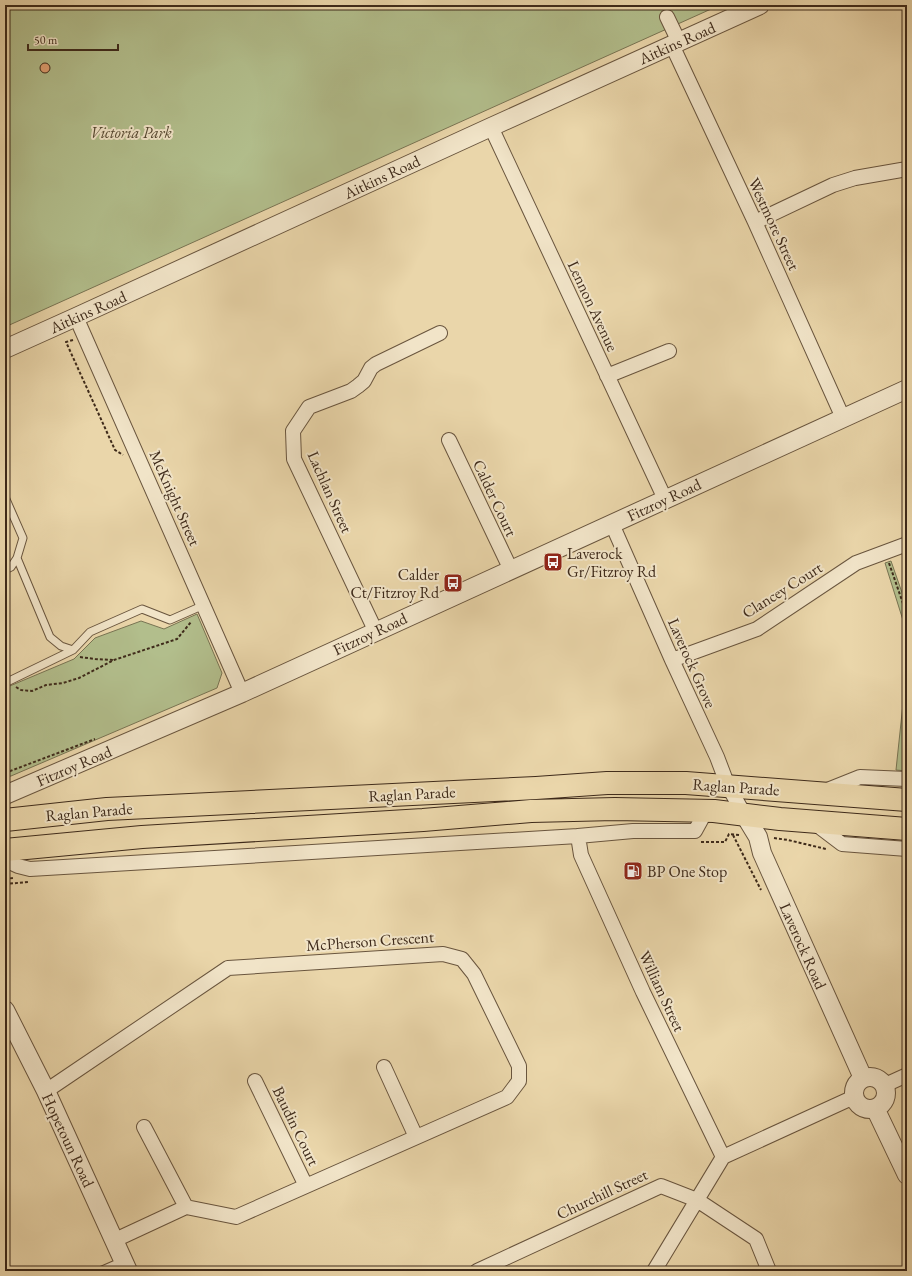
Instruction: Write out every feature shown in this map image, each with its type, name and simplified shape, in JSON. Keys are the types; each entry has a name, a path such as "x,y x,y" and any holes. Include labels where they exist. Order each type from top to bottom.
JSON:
{"highway":[{"name":"Raglan Parade","path":"5,820 108,809 536,788 607,783 686,783 907,800"},
{"name":"Raglan Parade","path":"5,850 142,837 531,812 615,809 706,811 813,822 907,829"}],"street":[{"name":"Aitkins Road","path":"5,348 760,5"},
{"name":"Westmore Street","path":"667,18 675,44 843,418"},
{"name":"Lennon Avenue","path":"491,127 665,499"},
{"path":"755,222 833,185 855,178 907,169"},
{"name":"McKnight Street","path":"76,317 199,607 242,693"},
{"name":"Lachlan Street","path":"376,632 294,459 292,431 309,407 362,384 371,368 376,364 440,333"},
{"path":"607,376 668,351"},
{"name":"Fitzroy Road","path":"5,795 242,693 907,388"},
{"name":"Calder Court","path":"449,440 510,570"},
{"name":"Laverock Grove","path":"612,524 717,757 728,786 744,814"},
{"name":"Clancey Court","path":"672,660 757,629 856,564 907,544"},
{"name":"Raglan Parade","path":"819,793 860,777 907,779"},
{"name":"Raglan Parade","path":"5,860 18,866 30,869 578,836 633,831 695,831 706,811"},
{"name":"Laverock Road","path":"744,814 758,837 764,858 863,1078"},
{"path":"813,822 842,844 907,850"},
{"name":"William Street","path":"578,836 581,855 643,992 723,1157"},
{"name":"McPherson Crescent","path":"46,1091 228,968 443,954 462,959 474,974 519,1066 519,1082 507,1097 236,1217 186,1207"},
{"name":"Hopetoun Road","path":"5,1010 46,1091 126,1266"},
{"path":"384,1068 416,1137"},
{"path":"885,1086 907,1075"},
{"path":"869,1076 875,1077 881,1080 885,1086 886,1096 880,1106 868,1109 857,1103 853,1092 858,1081 863,1078 869,1076"},
{"name":"Baudin Court","path":"255,1081 306,1186"},
{"path":"654,1271 723,1157 854,1097"},
{"path":"875,1108 907,1175"},
{"path":"114,1240 186,1207 144,1127"},
{"name":"Churchill Street","path":"478,1271 661,1186 697,1200 756,1239 769,1271"}],"lane":[{"path":"5,497 23,538 17,558 11,567 5,570"},
{"path":"17,558 50,637 61,646 72,650"},
{"path":"7,682 72,650 90,632 142,609 170,620 199,607"},
{"path":"100,1271 126,1266"}],"path":[{"path":"84,335 66,342 115,450 125,456"},
{"path":"885,552 907,615"},
{"path":"7,682 21,690 32,691 46,685 63,683 79,678 114,660 177,639 197,614 199,607"},
{"path":"72,650 80,657 95,660 114,660"},
{"path":"5,773 101,737"}],"green space":[{"name":"Victoria Park","path":"5,5 720,5 5,327"},
{"path":"891,561 907,607 907,633 885,563"},
{"path":"197,614 222,673 217,688 11,776 5,777 5,688 74,659 95,638 141,621 164,629"},
{"path":"907,666 907,771 896,770"}],"building":[{"path":"43,63 47,63 49,64 49,72 43,73 40,70 40,66"}],"place":[{"name":"Laverock Gr/Fitzroy Rd","path":"553,562"},
{"name":"Calder Ct/Fitzroy Rd","path":"453,583"},
{"name":"BP One Stop","path":"633,871"}]}
